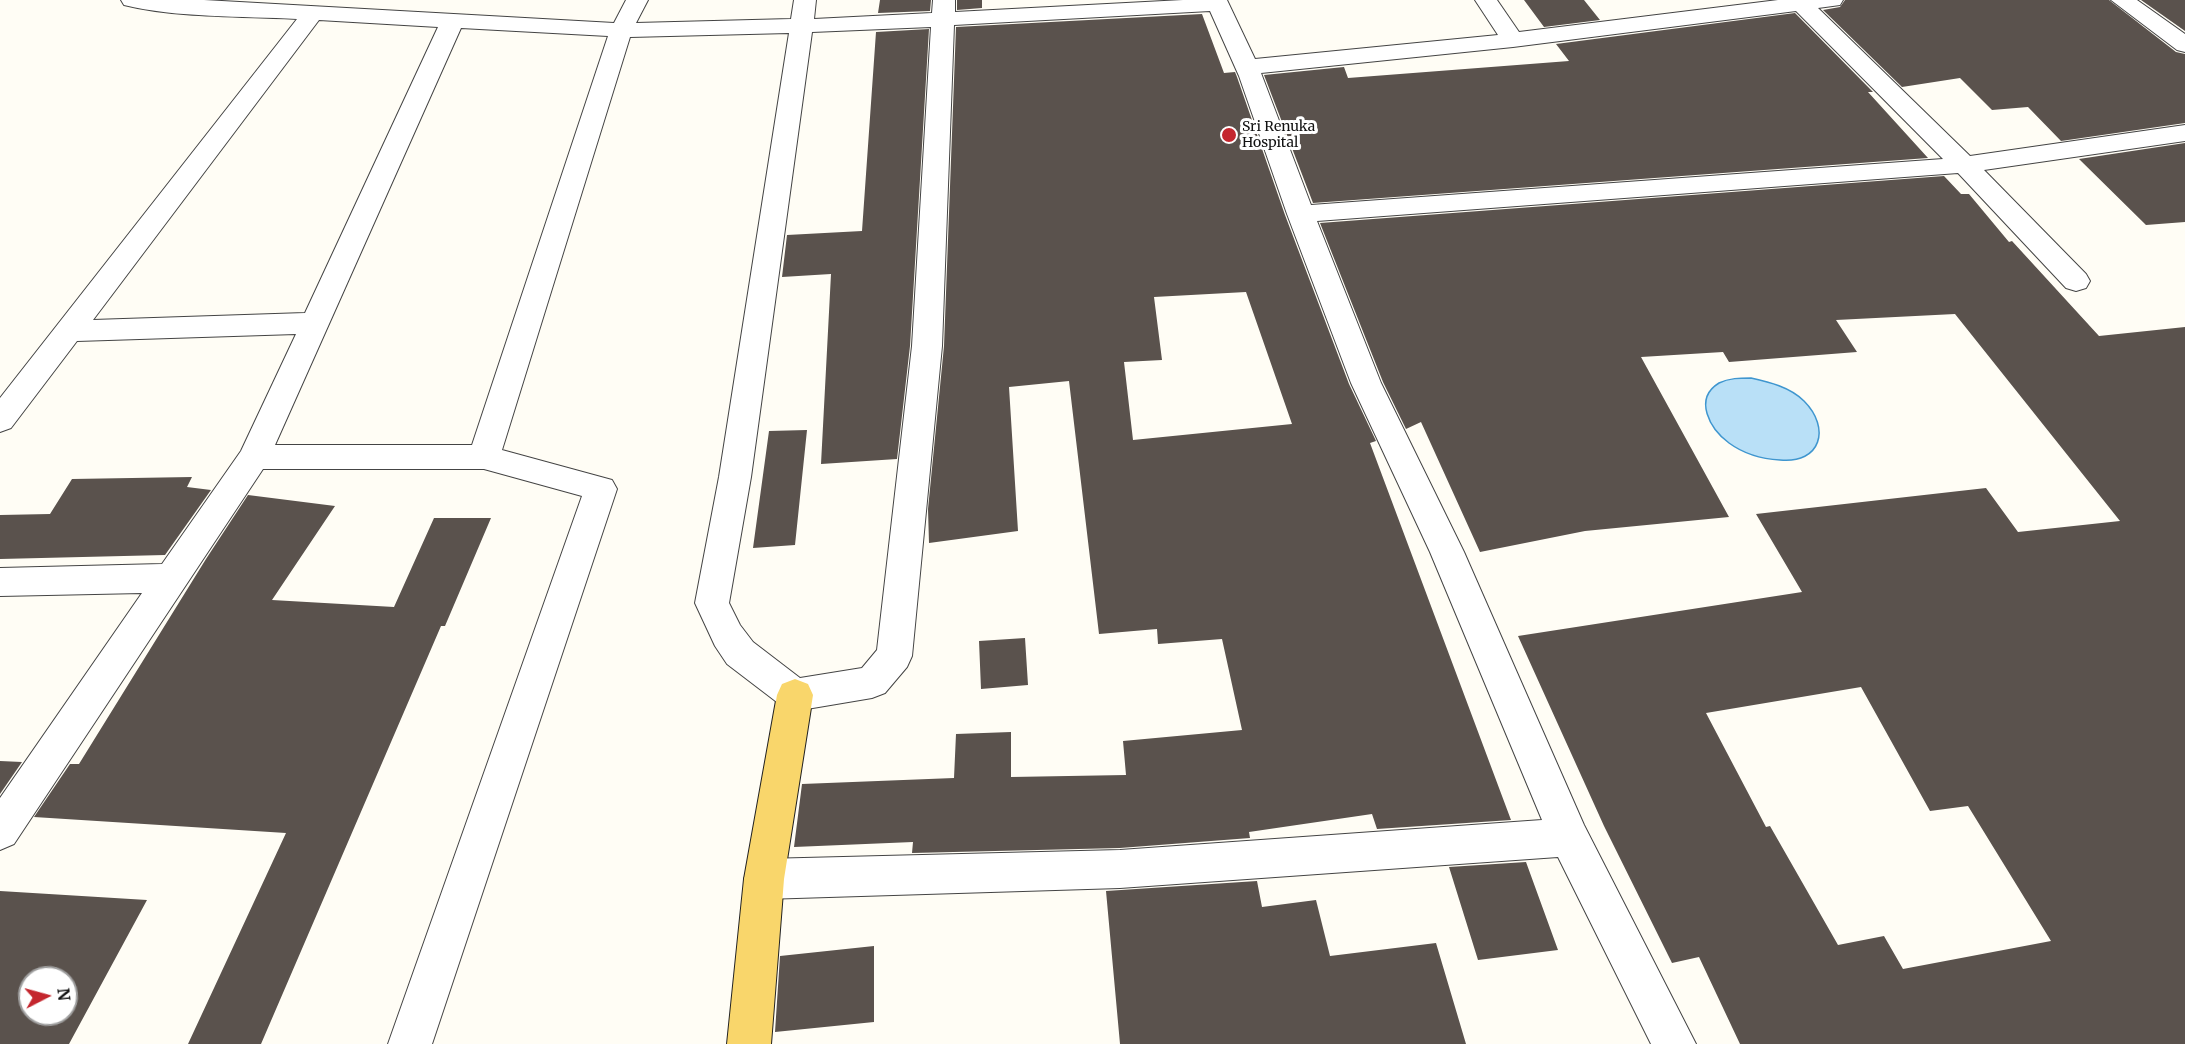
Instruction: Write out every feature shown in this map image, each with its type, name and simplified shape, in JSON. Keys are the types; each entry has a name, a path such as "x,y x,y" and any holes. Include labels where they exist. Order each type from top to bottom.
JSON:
{"main road":[{"path":"749,1044 764,879 795,694"}],"street":[{"path":"132,0 174,5 621,30 803,13 1217,2 1246,68 1366,383 1447,552 1569,837 1674,1044"},
{"path":"484,457 621,30 637,0"},
{"path":"1486,0 1513,40"},
{"path":"1246,68 1513,40 1833,0"},
{"path":"2122,0 2185,45"},
{"path":"1802,5 1964,165 2076,281"},
{"path":"803,13 735,477 712,603 727,635 740,653 795,694 872,682 894,656 927,346 944,9"},
{"path":"0,420 313,13"},
{"path":"0,831 254,457 452,22"},
{"path":"1300,214 1964,165 2185,133"},
{"path":"69,331 316,323"},
{"path":"254,457 484,457 601,489 410,1044"},
{"path":"0,582 171,578"},
{"path":"764,879 1120,869 1569,837"}],"water":[{"path":"1739,378 1751,378 1786,389 1804,401 1817,422 1818,442 1813,450 1794,460 1780,460 1747,453 1722,437 1707,414 1707,397 1719,383"}],"building":[{"path":"880,0 931,0 930,11 878,13"},
{"path":"957,0 982,0 982,8 957,10"},
{"path":"1524,0 1584,0 1600,20 1544,27"},
{"path":"1845,0 2109,0 2176,52 2185,54 2185,123 2061,141 2028,107 1992,110 1960,78 1902,87 1823,10 1840,7"},
{"path":"2141,0 2185,0 2185,31"},
{"path":"1795,13 1873,92 1868,92 1928,158 1313,203 1264,75 1344,67 1348,78 1569,61 1556,44"},
{"path":"1202,14 1224,73 1235,72 1237,77 1285,215 1349,384 1376,441 1370,443 1511,820 1377,829 1372,814 1249,832 1250,838 1120,848 912,853 913,842 794,847 802,784 954,778 956,734 1011,732 1011,777 1126,775 1123,741 1242,730 1222,639 1158,644 1157,629 1099,634 1069,381 1009,387 1018,531 929,543 928,509 944,346 956,27","holes":["1246,292 1292,424 1133,440 1124,362 1162,360 1154,297"]},
{"path":"929,29 910,346 897,459 821,464 831,274 782,277 787,235 862,231 876,32"},
{"path":"2185,143 2185,222 2146,225 2079,159"},
{"path":"1944,176 1961,194 1969,194 2009,242 2012,241 2099,336 2185,327 2185,1044 1740,1044 1699,957 1672,963 1604,826 1518,636 1802,592 1756,514 1986,488 2018,532 2120,521 1955,314 1836,320 1857,352 1729,362 1723,352 1641,357 1729,517 1585,531 1480,552 1421,422 1406,429 1383,382 1320,223","holes":["1861,687 1930,811 1968,806 2051,941 1903,969 1884,936 1838,945 1770,826 1766,827 1706,713"]},
{"path":"807,430 795,545 753,548 769,431"},
{"path":"192,477 187,487 211,490 165,555 0,559 0,515 50,514 72,479"},
{"path":"248,495 335,506 272,600 394,607 434,518 491,518 445,626 441,626 261,1044 188,1044 286,833 34,817 70,764 79,764"},
{"path":"1025,638 1028,685 981,689 979,641"},
{"path":"0,761 22,762 0,794"},
{"path":"1526,862 1558,950 1478,960 1449,867"},
{"path":"1257,881 1262,907 1316,900 1330,956 1436,943 1466,1044 1120,1044 1106,891"},
{"path":"0,891 147,900 69,1044 0,1044"},
{"path":"874,946 874,1022 775,1032 780,956"}],"place":[{"name":"Sri Renuka Hospital","path":"1229,135"}]}
